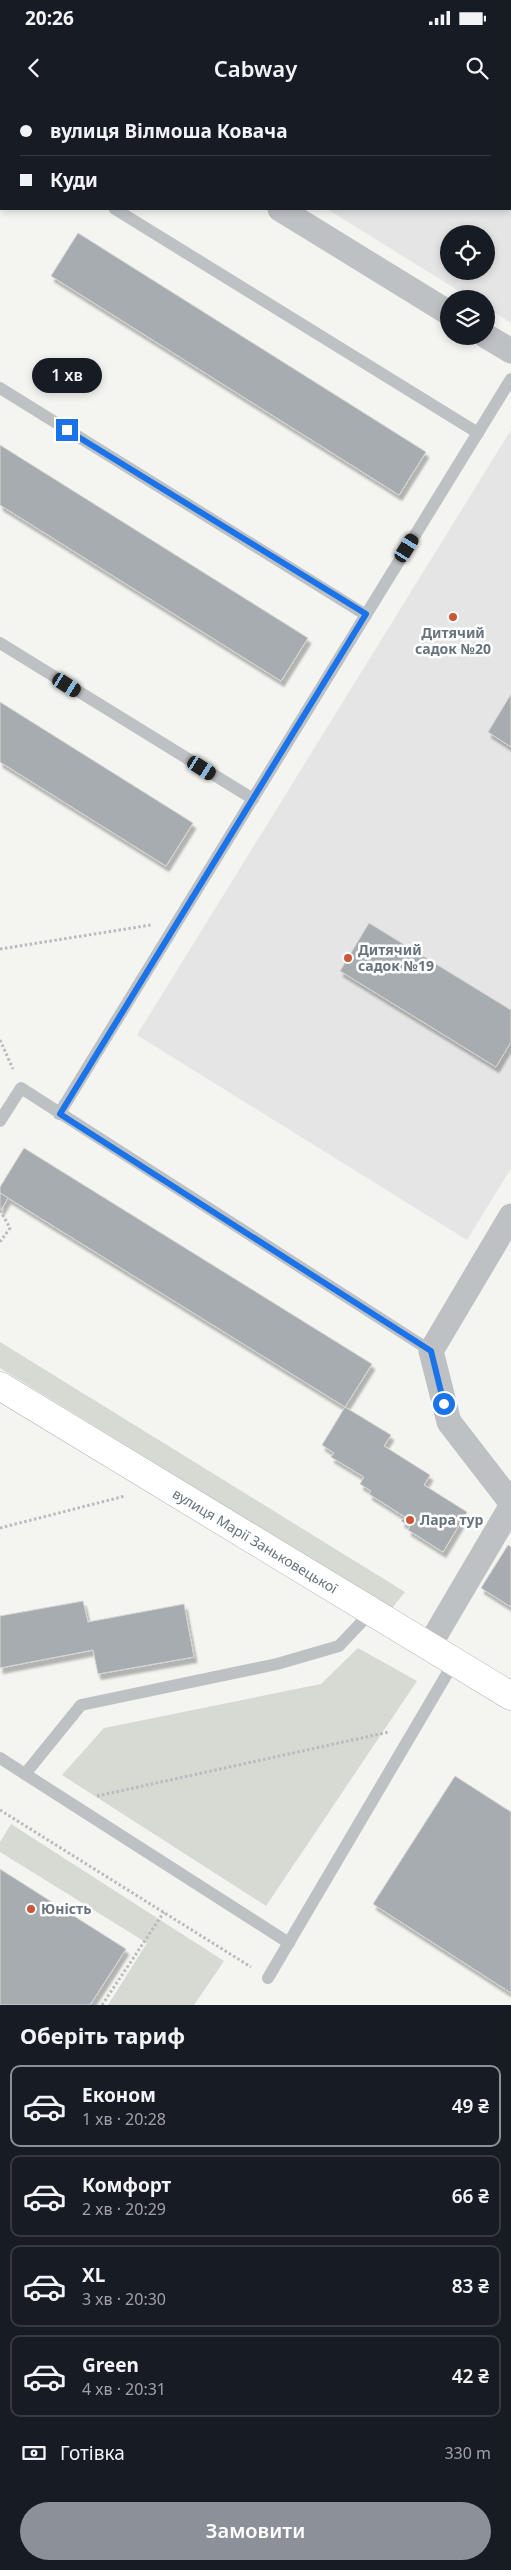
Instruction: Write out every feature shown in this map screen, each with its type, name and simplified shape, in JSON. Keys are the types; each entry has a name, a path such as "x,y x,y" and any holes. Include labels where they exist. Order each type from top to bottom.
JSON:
{"street":[{"path":"282,210 440,307"},
{"path":"495,341 511,351"},
{"path":"428,1646 509,1510 511,1501 449,1422 431,1351 511,1216"},
{"name":"вулиця Марії Заньковецької","path":"0,1386 511,1696"}],"lane":[{"path":"116,210 478,433"},
{"path":"60,1114 511,379"},
{"path":"0,388 366,614"},
{"path":"0,643 253,799"},
{"path":"0,1121 21,1088 431,1351"},
{"path":"25,1774 81,1705 277,1664 339,1646 371,1612"},
{"path":"268,1978 454,1662"},
{"path":"0,1758 289,1943"}],"path":[{"path":"0,949 179,920"},
{"path":"0,1040 21,1088"},
{"path":"0,1210 10,1228 0,1242"},
{"path":"0,1528 126,1496"},
{"path":"69,1802 416,1726"},
{"path":"0,1810 268,1978"},
{"path":"102,2005 164,1912"}],"shaded area":[{"path":"329,210 511,210 511,323 495,313 495,290 458,290 441,280 495,280 495,225 440,225 440,279"},
{"name":"Дитячий садок №19","path":"511,430 511,1168 467,1240 137,1035"},
{"path":"0,1342 405,1592 392,1608 0,1368"},
{"path":"358,1648 417,1681 266,1906 62,1775 104,1728 321,1684"},
{"path":"11,1824 224,1961 194,2005 108,2005 147,1943 0,1852 0,1842"}],"building":[{"path":"78,233 426,452 399,495 51,276"},
{"path":"0,445 308,638 281,681 0,505"},
{"path":"511,694 511,747 488,732"},
{"path":"0,702 193,823 166,866 0,762"},
{"path":"369,923 511,1010 511,1042 496,1067 340,971"},
{"path":"24,1148 372,1364 345,1407 0,1193 0,1187"},
{"path":"0,1193 8,1198 0,1211"},
{"path":"345,1407 391,1435 384,1446 430,1475 424,1485 467,1512 443,1552 408,1530 410,1526 401,1521 405,1517 369,1494 371,1491 360,1484 364,1477 331,1457 334,1453 322,1445"},
{"path":"508,1545 511,1547 511,1607 481,1588"},
{"path":"83,1601 88,1622 184,1604 194,1657 98,1674 93,1650 0,1668 0,1616"},
{"path":"455,1776 511,1812 511,1993 373,1904"},
{"name":"Юність","path":"0,1869 126,1949 90,2005 0,2005"}],"place":[{"name":"Дитячий садок №20","path":"453,617"},
{"name":"Дитячий садок №19","path":"348,958"},
{"name":"Лара тур","path":"410,1520"},
{"name":"Юність","path":"31,1909"}],"route":[{"path":"67,430 366,614 60,1114 431,1351 444,1404"}]}
